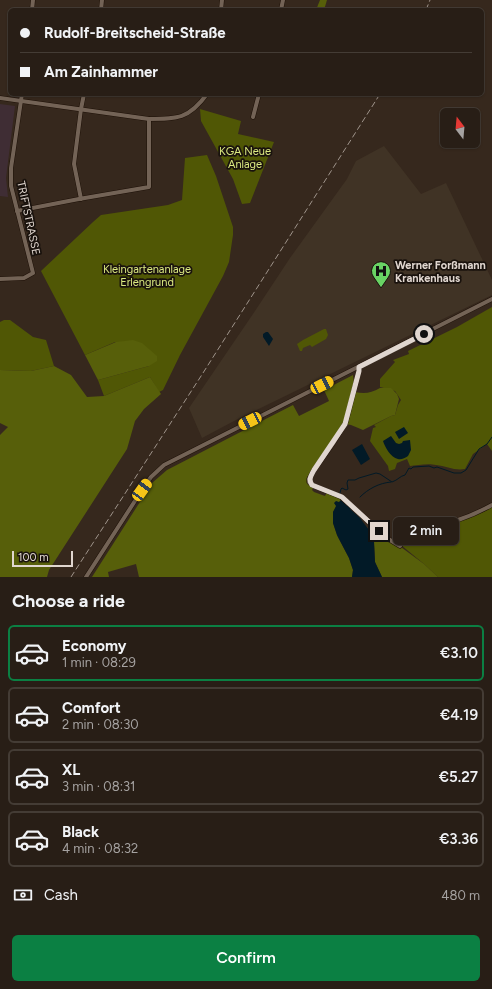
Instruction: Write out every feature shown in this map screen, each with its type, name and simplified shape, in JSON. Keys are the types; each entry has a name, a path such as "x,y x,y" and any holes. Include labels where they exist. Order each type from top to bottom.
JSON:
{"street":[{"name":"TRIFTSTRASSE","path":"0,279 24,278 32,274 11,186 11,168 22,96"},
{"path":"81,198 74,164 84,96"},
{"path":"0,98 149,119 178,118 195,108 204,96"},
{"path":"253,117 258,96"},
{"path":"17,211 81,198 149,187 149,119"},
{"path":"86,577 151,477 164,465 492,299"},
{"path":"359,367 345,424 314,470 310,479 312,485 342,497 390,540 400,546 412,532 433,525 457,520 479,512 492,505"}],"shaded area":[{"path":"0,104 15,106 6,178 8,197 0,196"},
{"name":"Werner Forßmann Krankenhaus","path":"384,146 421,194 446,183 492,280 492,295 202,438 189,408 290,258 347,179 356,161"}],"green space":[{"path":"320,0 327,0 325,8 317,8"},
{"name":"KGA Neue Anlage","path":"200,109 241,121 238,134 274,142 250,203 242,204 233,179 201,121"},
{"name":"Kleingartenanlage Erlengrund","path":"207,155 216,176 233,227 229,262 163,390 159,392 150,377 104,396 98,380 149,366 115,342 85,355 41,271 101,215 168,205 182,200 185,158"},
{"path":"492,307 492,451 487,444 473,454 465,469 454,469 430,464 410,466 407,459 397,463 395,469 389,471 388,466 370,441 373,428 376,427 374,425 395,415 401,400 395,391 380,387 380,379 395,362 393,360 409,354 408,351 457,327"},
{"path":"10,320 33,337 46,340 54,366 31,371 0,370 0,322"},
{"path":"326,329 328,335 326,339 312,347 310,345 303,348 302,351 300,351 297,344"},
{"path":"133,340 142,343 157,356 157,361 149,366 98,380 85,355 116,342"},
{"path":"54,366 71,375 87,397 104,396 150,377 161,394 144,409 135,421 127,449 49,570 47,577 0,577 0,435 8,427 0,423 0,370 31,371"},
{"path":"353,375 354,384 345,423 309,477 313,488 312,490 314,492 325,496 327,492 345,500 341,500 333,512 333,523 337,535 349,558 353,570 352,577 139,577 136,564 108,572 109,577 92,577 152,483 167,470 293,405 299,416 329,401 324,390"},
{"path":"380,388 391,388 397,394 399,399 395,415 363,430 346,424 355,392 368,393"},
{"path":"492,506 492,577 438,577 401,545 413,533 428,527 457,521"},
{"path":"379,531 424,564 438,577 382,577 375,562 374,542"}],"water":[{"path":"268,332 273,339 269,346 263,337 263,334"},
{"path":"404,427 408,433 399,439 395,432"},
{"path":"391,436 396,443 399,444 403,441 410,440 411,450 408,456 403,459 399,459 390,454 383,441"},
{"path":"362,444 370,459 361,465 352,450"},
{"path":"341,500 351,508 350,509 360,518 369,530 374,542 375,562 382,577 352,577 353,570 349,558 337,535 333,523 333,512 336,506 334,503"}],"waterway":[{"path":"340,493 342,488 346,490 348,489 348,480 355,480 376,473 392,482 405,475 409,468 411,469 413,467 429,466 454,473 461,473 466,470 479,449 487,444 492,437"},
{"path":"360,497 374,487 391,482"}],"railway":[{"path":"427,8 430,0"},
{"path":"71,577 203,373 379,96"}],"place":[{"name":"Werner Forßmann Krankenhaus","path":"381,288"}],"route":[{"path":"379,531 342,497 312,485 310,479 314,470 345,424 350,409 359,367 424,334"}]}
